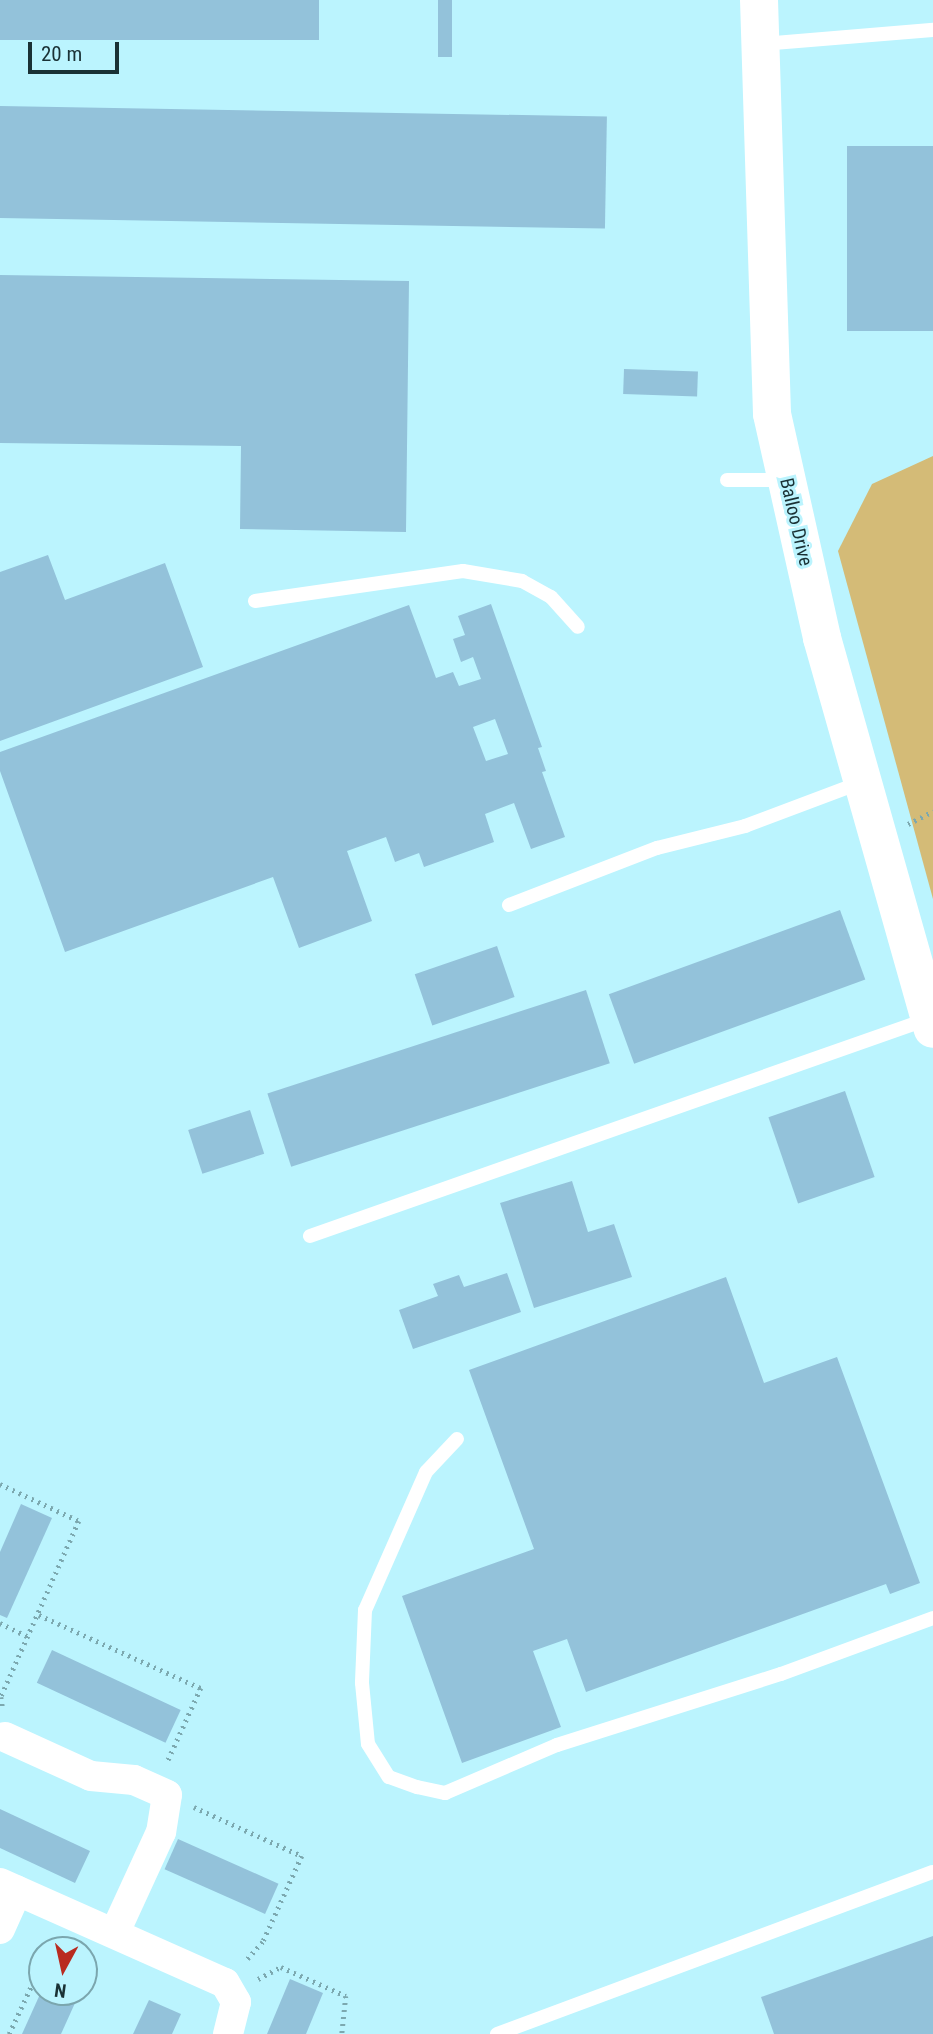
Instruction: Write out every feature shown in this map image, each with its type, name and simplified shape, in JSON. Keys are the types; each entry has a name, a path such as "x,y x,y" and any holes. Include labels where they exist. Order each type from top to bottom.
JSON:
{"street":[{"name":"Balloo Drive","path":"759,0 772,414 822,638 931,1024"},
{"path":"5,1737 91,1776 134,1780 161,1792 161,1832 115,1932"},
{"path":"0,1929 8,1887 115,1932 228,1988 236,2002 228,2034"}],"lane":[{"path":"759,44 933,30"},
{"path":"727,480 787,480"},
{"path":"255,601 463,571 522,581 551,597 578,627"},
{"path":"509,905 657,848 745,826 863,782"},
{"path":"310,1236 931,1024"},
{"path":"457,1439 426,1472 365,1610 362,1684 368,1744 389,1777 445,1793 557,1745 781,1674 933,1618"},
{"path":"497,2034 933,1872"}],"path":[{"path":"0,1484 79,1521 40,1615 1,1697 5,1737"},
{"path":"40,1615 201,1688 161,1792 302,1856 263,1942 228,1988"},
{"path":"0,1623 29,1637"},
{"path":"228,1988 281,1967 346,1996 342,2034"},
{"path":"9,2034 28,1993"}],"shaded area":[{"path":"933,456 933,899 838,551 872,484"}],"building":[{"path":"0,0 319,0 319,40 0,40"},
{"path":"438,0 452,0 452,57 438,57"},
{"path":"0,106 607,117 605,229 0,218"},
{"path":"847,146 933,146 933,331 847,331"},
{"path":"0,275 409,281 406,532 240,529 241,446 0,443"},
{"path":"624,369 698,372 697,397 623,394"},
{"path":"48,555 65,600 165,563 203,667 0,741 0,572"},
{"path":"491,604 542,747 538,748 546,771 542,772 565,837 531,849 514,803 485,814 494,842 424,867 419,853 395,862 386,837 347,851 372,921 299,948 273,877 65,952 0,771 0,752 409,605 436,678 453,672 459,686 481,679 473,657 461,662 453,639 465,635 458,616","holes":["495,719 508,754 486,761 473,727"]},
{"path":"840,910 865,980 634,1064 609,994"},
{"path":"497,946 515,997 432,1025 415,974"},
{"path":"586,990 610,1063 291,1167 267,1094"},
{"path":"845,1091 875,1177 798,1203 768,1117"},
{"path":"250,1110 264,1154 202,1174 188,1130"},
{"path":"572,1181 588,1232 614,1224 632,1277 534,1308 500,1203"},
{"path":"507,1273 521,1312 413,1349 399,1310 438,1296 433,1284 459,1275 464,1287"},
{"path":"726,1277 764,1383 837,1357 920,1583 890,1594 886,1584 586,1692 567,1639 533,1651 561,1727 462,1763 402,1596 534,1549 469,1370"},
{"path":"21,1504 52,1518 7,1618 0,1615 0,1552"},
{"path":"52,1650 181,1710 165,1743 37,1683"},
{"path":"0,1809 90,1851 75,1883 0,1848"},
{"path":"178,1839 278,1884 265,1914 165,1869"},
{"path":"933,1936 933,2034 774,2034 761,1997"},
{"path":"290,1979 323,1993 306,2034 267,2034"},
{"path":"149,2000 181,2014 172,2034 133,2034"},
{"path":"35,2006 74,2006 61,2034 22,2034"}]}
